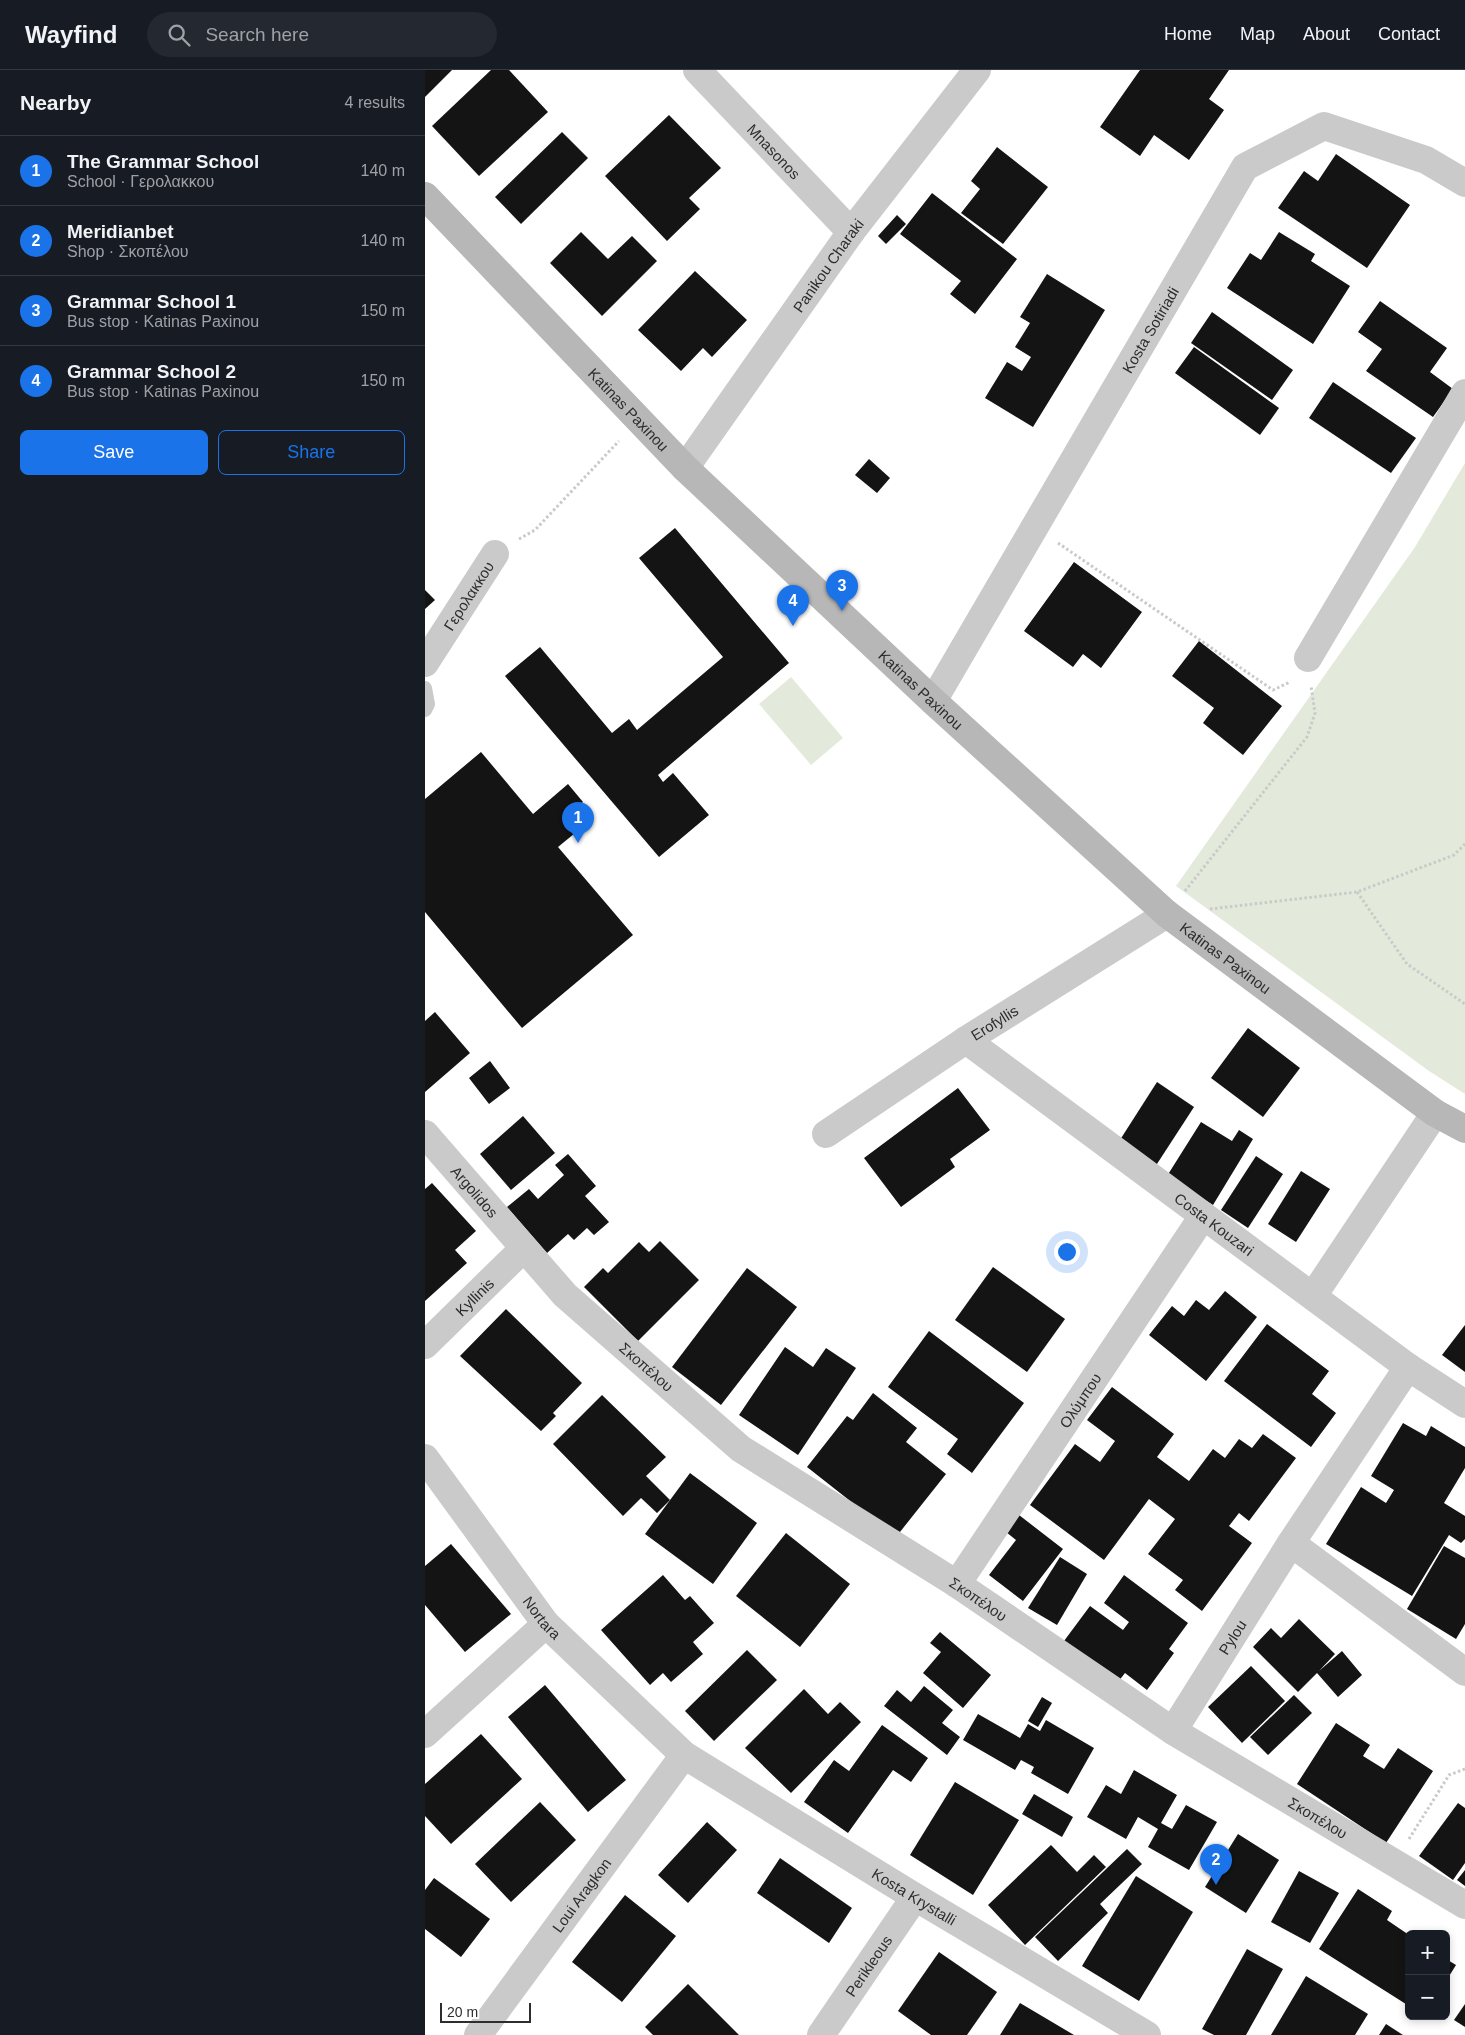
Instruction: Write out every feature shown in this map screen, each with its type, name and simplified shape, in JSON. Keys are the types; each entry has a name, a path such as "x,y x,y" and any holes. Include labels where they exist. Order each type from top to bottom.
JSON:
{"street":[{"name":"Mnasonos","path":"697,70 851,232"},
{"name":"Panikou Charaki","path":"685,468 851,232 977,70"},
{"name":"Kosta Sotiriadi","path":"933,701 1245,167 1324,126 1426,160 1465,183"},
{"name":"Katinas Paxinou","path":"425,196 685,468 933,701 1167,914 1435,1113 1465,1129"},
{"path":"1309,665 1465,393"},
{"name":"Γερολακκου","path":"425,663 495,554"},
{"name":"Erofyllis","path":"826,1134 966,1040 1167,914"},
{"name":"Costa Kouzari","path":"966,1040 1408,1366 1465,1404"},
{"path":"1313,1296 1435,1113"},
{"name":"Argolidos","path":"425,1134 523,1249"},
{"name":"Ολύμπου","path":"957,1584 1203,1216"},
{"name":"Kyllinis","path":"425,1345 523,1249"},
{"name":"Σκοπέλου","path":"523,1249 565,1295 741,1449 957,1584 1173,1731 1465,1905"},
{"name":"Pylou","path":"1173,1731 1291,1543 1408,1366"},
{"name":"Nortara","path":"425,1458 546,1624 685,1755"},
{"path":"1291,1543 1465,1672"},
{"path":"425,1734 546,1624"},
{"name":"Kosta Krystalli","path":"685,1755 1132,2032"},
{"name":"Loui Aragkon","path":"478,2035 685,1755"},
{"name":"Perikleous","path":"821,2035 915,1897"}],"lane":[{"path":"425,688 428,704 425,710"}],"path":[{"path":"495,554 535,530 639,419"},
{"path":"1035,527 1273,690 1309,665 1315,713 1307,737 1167,914"},
{"path":"1167,914 1357,892 1454,855 1465,844"},
{"path":"1357,892 1407,964 1465,1004"},
{"path":"1395,1863 1449,1775 1465,1769"}],"green space":[{"path":"1465,463 1465,1094 1429,1071 1176,886 1415,547"},
{"path":"791,677 843,738 811,765 759,704"}],"building":[{"path":"425,70 452,70 425,97"},
{"path":"491,70 509,70 548,112 479,176 432,126"},
{"path":"1140,70 1229,70 1209,99 1224,110 1189,160 1154,135 1140,156 1100,127"},
{"path":"669,115 721,168 689,198 700,209 667,241 605,176"},
{"path":"562,132 588,158 521,224 495,197"},
{"path":"997,147 1048,187 1003,244 961,213 980,189 971,181"},
{"path":"1336,154 1410,205 1367,268 1278,208 1304,171 1318,181"},
{"path":"932,193 1017,259 975,314 950,294 961,281 900,234"},
{"path":"897,215 906,224 886,244 878,236"},
{"path":"581,232 608,259 632,236 657,261 602,316 550,263"},
{"path":"1279,232 1315,254 1311,261 1350,286 1313,344 1227,288 1250,253 1261,260"},
{"path":"695,271 747,320 712,357 703,348 681,371 638,330"},
{"path":"1047,274 1105,310 1033,427 985,398 1007,362 1022,371 1031,357 1015,347 1030,323 1020,317"},
{"path":"1380,301 1447,348 1430,372 1453,389 1433,417 1366,371 1382,349 1358,332"},
{"path":"1212,312 1293,370 1272,400 1191,343"},
{"path":"1194,347 1279,408 1260,435 1175,373"},
{"path":"1333,382 1416,438 1391,473 1309,418"},
{"path":"869,459 890,478 877,493 855,475"},
{"path":"675,528 789,663 658,775 663,782 673,773 709,815 659,857 505,676 540,647 612,733 629,719 637,730 723,657 639,558"},
{"path":"1074,562 1142,612 1101,668 1083,654 1073,667 1024,631"},
{"path":"425,590 435,600 425,609"},
{"path":"1199,641 1282,706 1243,755 1203,723 1214,708 1172,676"},
{"path":"481,752 533,814 568,784 583,802 568,815 580,829 558,847 633,935 522,1028 425,912 425,799"},
{"path":"435,1012 470,1053 425,1092 425,1021"},
{"path":"1248,1028 1300,1068 1263,1117 1211,1078"},
{"path":"490,1061 510,1088 489,1104 469,1078"},
{"path":"1157,1082 1194,1107 1155,1167 1118,1143"},
{"path":"958,1088 990,1130 950,1159 955,1167 901,1207 864,1158"},
{"path":"523,1116 555,1153 511,1190 480,1154"},
{"path":"1201,1122 1232,1141 1239,1130 1253,1139 1213,1205 1167,1176"},
{"path":"568,1154 596,1186 585,1196 609,1222 594,1235 587,1228 574,1240 568,1234 547,1253 507,1207 529,1189 538,1199 564,1175 555,1165"},
{"path":"1256,1156 1283,1174 1248,1228 1221,1210"},
{"path":"1301,1171 1330,1189 1296,1242 1268,1224"},
{"path":"432,1183 476,1231 455,1250 467,1263 425,1301 425,1189"},
{"path":"660,1241 699,1280 638,1341 584,1287 603,1268 608,1273 639,1242 649,1252"},
{"path":"993,1267 1065,1319 1027,1372 955,1320"},
{"path":"747,1268 797,1307 721,1405 672,1367"},
{"path":"1225,1291 1257,1317 1206,1381 1149,1335 1172,1306 1184,1316 1196,1300 1209,1310"},
{"path":"506,1309 582,1383 553,1413 556,1416 541,1431 460,1356"},
{"path":"1267,1324 1329,1371 1312,1394 1336,1413 1311,1447 1224,1381"},
{"path":"1465,1325 1465,1372 1442,1355"},
{"path":"929,1331 1024,1403 972,1473 947,1454 958,1439 888,1387"},
{"path":"785,1347 813,1367 826,1348 856,1368 798,1455 739,1415"},
{"path":"1112,1387 1174,1434 1157,1457 1189,1481 1213,1449 1225,1458 1239,1439 1252,1448 1263,1434 1296,1458 1249,1521 1239,1513 1229,1526 1252,1543 1202,1611 1175,1590 1183,1580 1148,1554 1175,1519 1149,1499 1104,1560 1030,1505 1075,1444 1100,1462 1115,1441 1087,1420"},
{"path":"873,1393 917,1428 906,1442 946,1474 896,1537 807,1467 847,1416 853,1420"},
{"path":"602,1395 666,1457 646,1476 670,1500 657,1513 641,1498 623,1516 553,1444"},
{"path":"1403,1423 1426,1436 1431,1426 1465,1447 1465,1468 1444,1503 1465,1516 1465,1539 1461,1543 1449,1535 1412,1596 1326,1544 1361,1487 1386,1503 1394,1490 1371,1476"},
{"path":"690,1473 757,1523 713,1584 645,1534"},
{"path":"1019,1515 1063,1549 1023,1601 989,1575 1016,1540 1006,1532"},
{"path":"786,1533 850,1584 800,1647 736,1596"},
{"path":"451,1544 511,1614 465,1652 425,1605 425,1566"},
{"path":"1444,1546 1465,1558 1465,1624 1456,1639 1407,1609"},
{"path":"1060,1557 1087,1574 1057,1625 1028,1608"},
{"path":"663,1575 685,1600 690,1596 714,1623 693,1642 703,1654 671,1682 663,1673 650,1685 601,1630"},
{"path":"1124,1575 1188,1623 1169,1649 1174,1653 1147,1690 1125,1673 1118,1682 1064,1641 1090,1606 1123,1630 1129,1622 1104,1603"},
{"path":"1299,1619 1335,1654 1319,1671 1342,1651 1362,1675 1338,1697 1317,1673 1298,1692 1253,1647 1271,1628 1281,1638"},
{"path":"940,1632 991,1675 963,1708 923,1673 941,1652 930,1643"},
{"path":"747,1650 777,1680 714,1741 685,1711"},
{"path":"1251,1666 1285,1701 1242,1743 1208,1707"},
{"path":"545,1685 626,1780 588,1812 508,1717"},
{"path":"924,1686 953,1710 942,1723 960,1737 947,1755 884,1706 897,1690 911,1702"},
{"path":"804,1689 828,1714 840,1702 861,1722 791,1793 745,1748"},
{"path":"1294,1695 1312,1713 1268,1755 1250,1737"},
{"path":"1042,1697 1052,1703 1038,1727 1028,1721"},
{"path":"978,1714 1020,1738 1028,1724 1040,1731 1046,1720 1094,1748 1068,1794 1031,1773 1034,1767 1021,1760 1015,1770 963,1740"},
{"path":"1336,1723 1370,1745 1363,1756 1384,1769 1398,1748 1433,1771 1386,1843 1297,1784"},
{"path":"882,1725 928,1758 911,1782 893,1770 848,1833 804,1802 834,1760 849,1771"},
{"path":"481,1734 522,1779 451,1844 425,1816 425,1784"},
{"path":"1134,1770 1177,1795 1161,1823 1172,1829 1186,1805 1217,1822 1189,1870 1148,1847 1158,1829 1138,1817 1126,1839 1087,1817 1106,1785 1121,1794"},
{"path":"955,1782 1019,1820 973,1895 910,1855"},
{"path":"1034,1794 1073,1817 1062,1837 1022,1814"},
{"path":"540,1802 576,1840 511,1902 475,1864"},
{"path":"1458,1803 1465,1808 1465,1863 1453,1880 1419,1856"},
{"path":"707,1822 737,1850 688,1903 658,1875"},
{"path":"1238,1834 1279,1860 1246,1913 1205,1887"},
{"path":"1051,1845 1077,1872 1094,1855 1106,1867 1025,1945 988,1905"},
{"path":"1127,1849 1142,1864 1100,1904 1108,1913 1058,1961 1035,1937"},
{"path":"780,1858 852,1908 829,1943 757,1893"},
{"path":"1465,1870 1465,1886 1457,1880"},
{"path":"1299,1871 1339,1893 1310,1943 1271,1922"},
{"path":"1136,1876 1193,1912 1139,2001 1082,1966"},
{"path":"434,1878 490,1919 461,1957 425,1929 425,1890"},
{"path":"1358,1889 1392,1911 1387,1920 1405,1932 1405,2003 1319,1949"},
{"path":"625,1895 676,1936 622,2002 572,1962"},
{"path":"1247,1949 1283,1969 1246,2035 1214,2035 1202,2029"},
{"path":"939,1952 997,1992 967,2035 931,2035 898,2011"},
{"path":"1450,1961 1456,1965 1450,1975"},
{"path":"1306,1976 1368,2014 1355,2035 1271,2035"},
{"path":"688,1984 739,2035 653,2035 645,2027"},
{"path":"1020,2003 1074,2035 1000,2035"},
{"path":"1465,2004 1465,2027 1454,2020"},
{"path":"1386,2024 1403,2035 1379,2035"}],"place":[{"name":"Grammar School 1","path":"842,611"},
{"name":"Grammar School 2","path":"793,626"},
{"name":"The Grammar School","path":"578,843"},
{"name":"Meridianbet","path":"1216,1885"}]}
